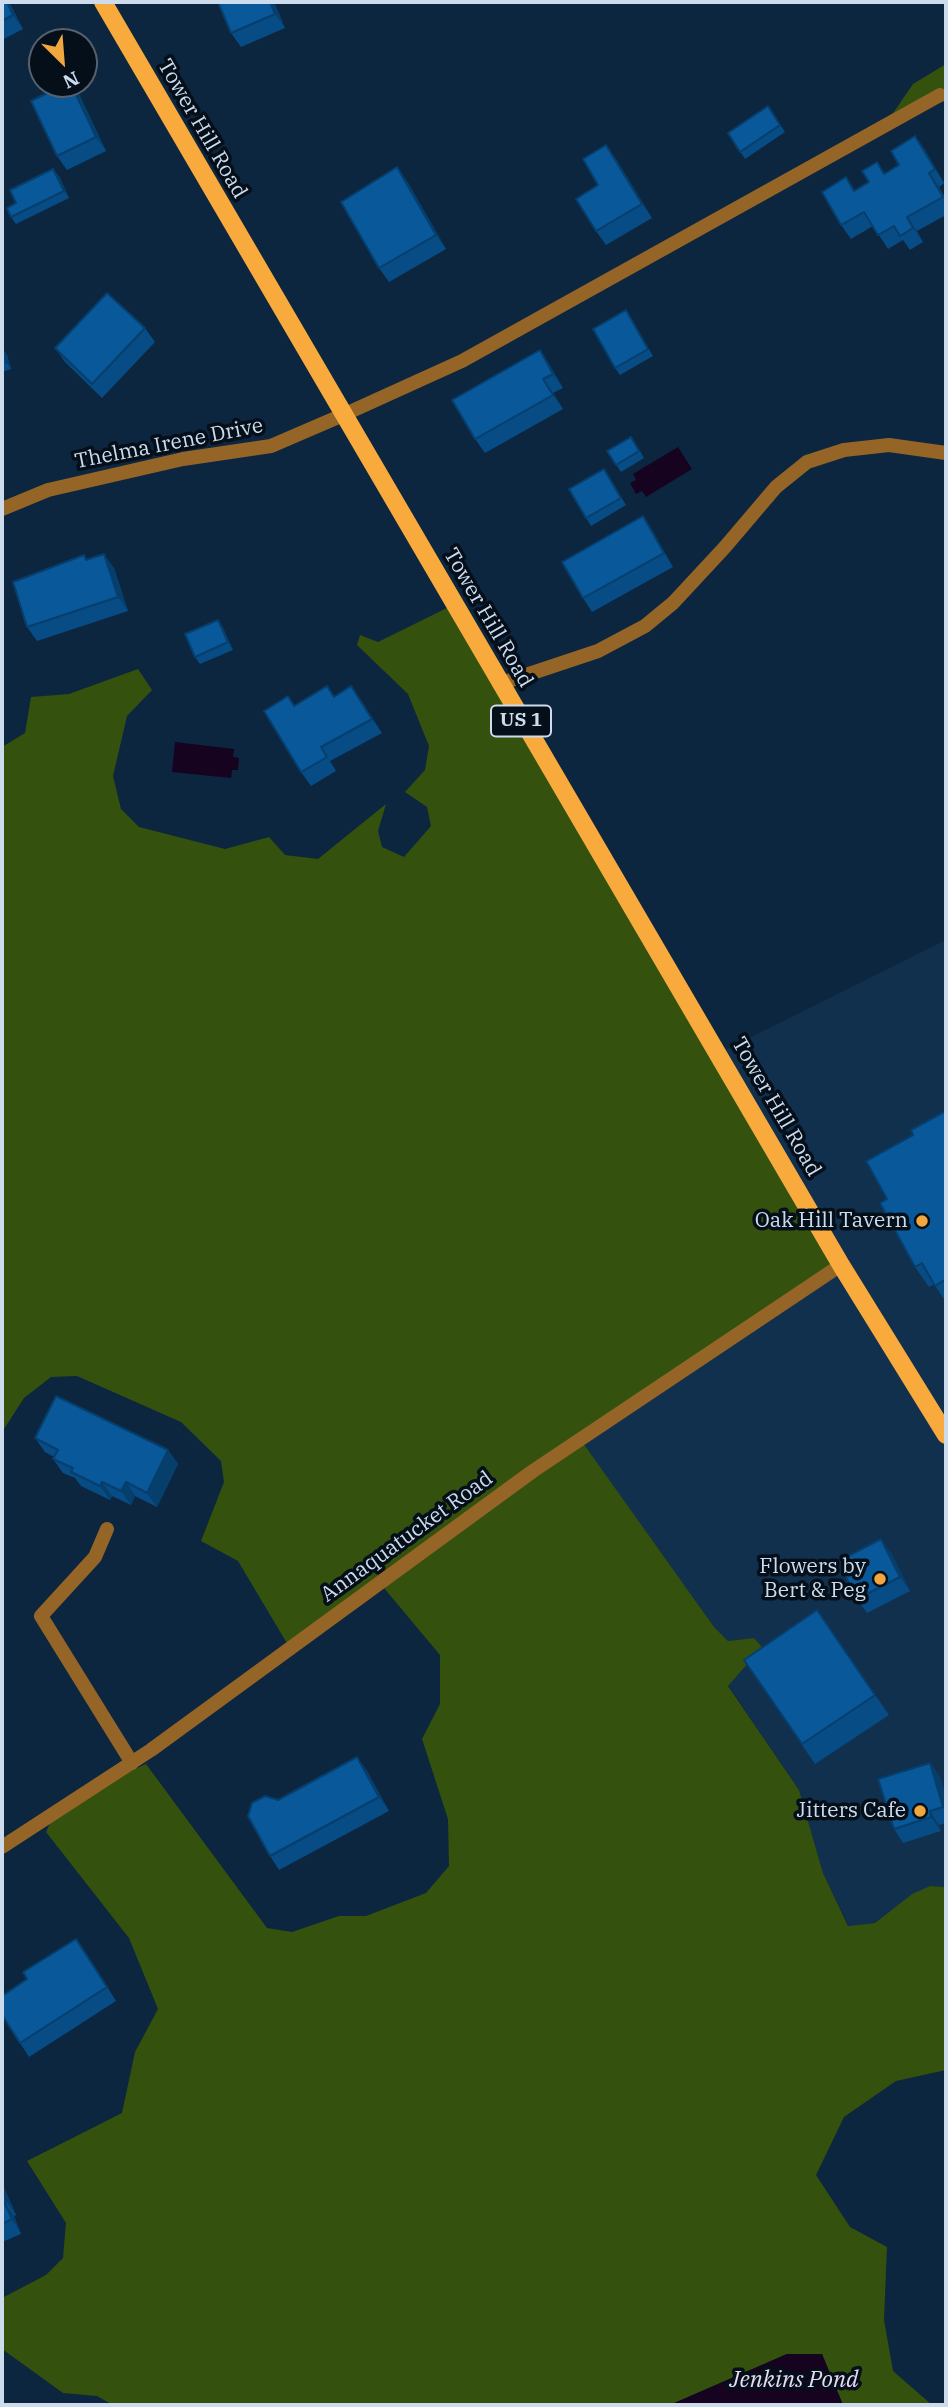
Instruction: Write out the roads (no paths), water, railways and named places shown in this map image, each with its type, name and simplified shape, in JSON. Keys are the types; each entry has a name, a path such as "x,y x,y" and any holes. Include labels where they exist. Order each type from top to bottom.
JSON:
{"main road":[{"name":"Tower Hill Road","path":"103,2 499,684 639,916 841,1265 946,1435"}],"street":[{"name":"Thelma Irene Drive","path":"2,509 48,490 183,458 271,446 342,415 462,360 940,95"},
{"path":"499,684 598,651 645,626 673,603 776,487 807,462 844,450 889,445 946,453"},
{"name":"Annaquatucket Road","path":"2,1847 132,1763 533,1471 841,1265"},
{"path":"107,1529 95,1557 41,1616 132,1763"}],"water":[{"path":"678,447 692,469 646,497 642,491 636,494 630,483 636,480 633,474"},
{"path":"175,742 234,749 233,757 239,758 238,770 232,770 231,778 172,772"},
{"name":"Jenkins Pond","path":"787,2354 822,2354 843,2405 656,2405 672,2404"}],"place":[{"name":"Oak Hill Tavern","path":"922,1221"},
{"name":"Flowers by Bert & Peg","path":"880,1579"},
{"name":"Jitters Cafe","path":"920,1811"}]}
